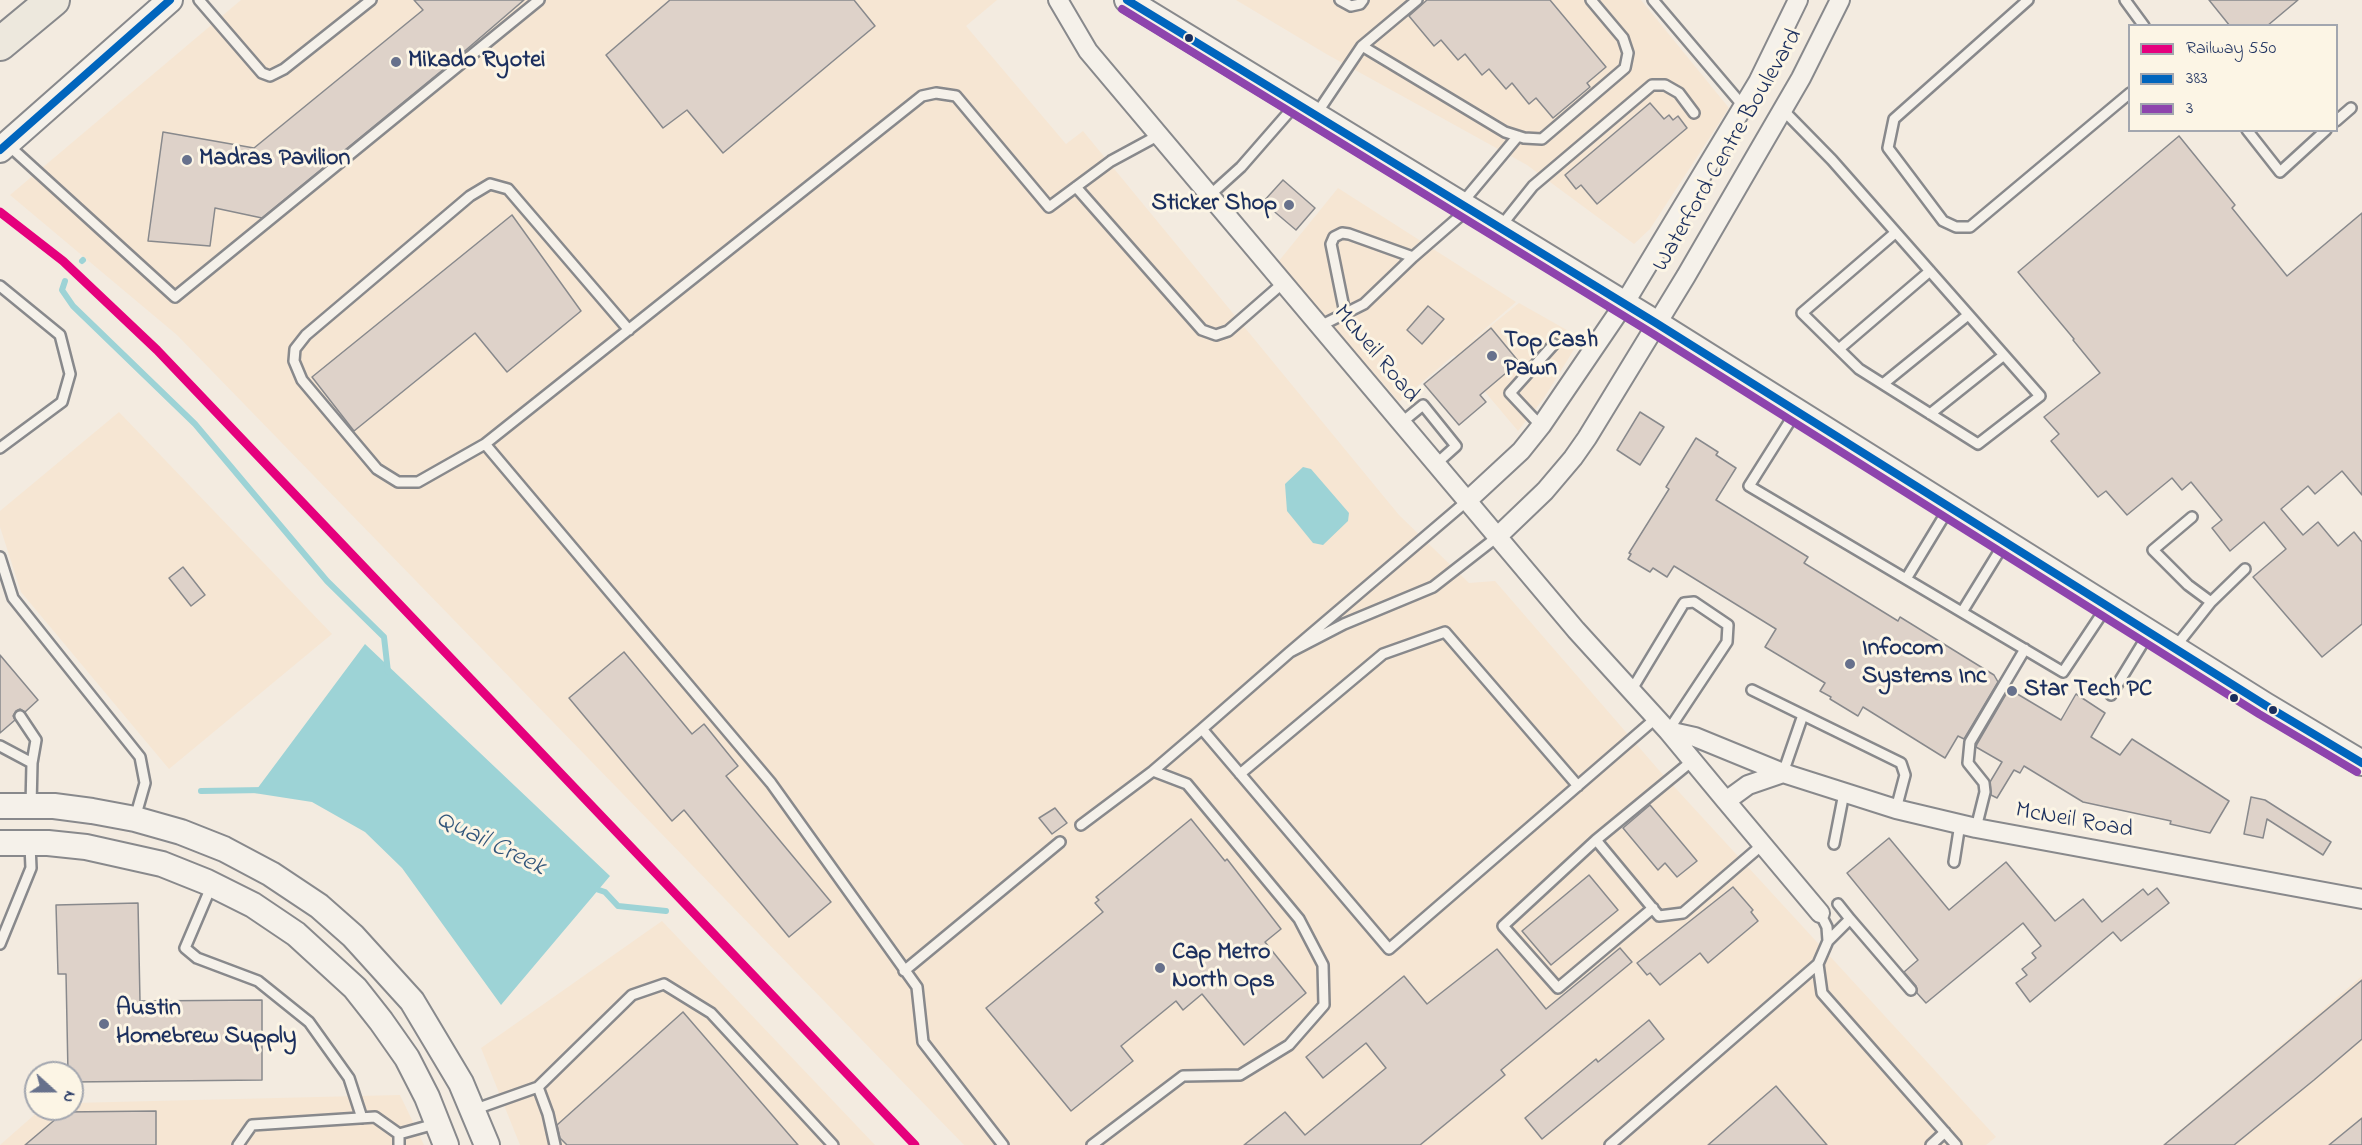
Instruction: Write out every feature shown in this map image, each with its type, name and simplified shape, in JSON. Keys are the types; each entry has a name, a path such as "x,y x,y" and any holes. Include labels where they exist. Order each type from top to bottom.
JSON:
{"highway":[{"path":"0,44 52,0"}],"main road":[{"path":"3,147 170,0"},
{"path":"1127,0 1656,323 2149,633 2362,763"},
{"path":"0,806 54,806 135,819 181,832 224,849 271,874 318,906 353,936 412,1001 462,1083 487,1145"},
{"path":"30,842 31,806"},
{"path":"126,855 135,819"},
{"path":"0,843 30,842 86,847 126,855 162,864 212,884 253,905 296,934 355,988 381,1021 406,1059 427,1097 442,1134 473,1110"}],"street":[{"name":"McNeil Road","path":"1058,0 1088,51 1497,537 1692,761 1820,913"},
{"name":"Waterford Centre Boulevard","path":"1467,501 1521,451 1541,426 1624,304 1744,107 1798,0"},
{"name":"Waterford Centre Boulevard","path":"1497,537 1545,491 1573,459 1783,110 1823,37 1840,0"},
{"name":"McNeil Road","path":"1661,725 1783,773 1896,809 1968,826 2362,899"},
{"path":"1726,801 1748,785 1783,773"}],"lane":[{"path":"199,0 262,73 270,76 284,69 371,0"},
{"path":"3,147 176,297 539,0"},
{"path":"1340,0 1351,6 1360,4 1363,0"},
{"path":"1209,195 1306,110 1362,46 1417,0"},
{"path":"1362,46 1505,132 1542,139 1625,68 1629,53 1623,38 1591,0"},
{"path":"2028,0 1894,119 1888,148 1943,220 1956,227 1970,226 2128,95"},
{"path":"2125,0 2143,24"},
{"path":"1656,1 1744,107"},
{"path":"1499,227 1533,186 1652,85 1665,85 1679,93 1694,113"},
{"path":"629,330 508,189 490,184 451,211 306,335 295,349 294,361 302,380 377,470 398,482 418,482 485,444 629,330 922,96 936,93 956,96 1049,207 1111,161 1159,135"},
{"path":"2338,120 2351,108"},
{"path":"1783,110 1808,134 2040,396 1978,444 1859,369 1802,313 1895,233"},
{"path":"2249,132 2280,172 2324,132"},
{"path":"1320,326 1364,304 1465,206 1518,136"},
{"path":"1076,187 1202,330 1216,335 1228,331 1283,283"},
{"path":"1346,313 1330,244 1334,237 1342,233 1349,234 1413,256"},
{"path":"1839,349 1930,272"},
{"path":"0,286 60,336 70,374 62,402 0,448"},
{"path":"1883,384 1968,315"},
{"path":"1541,426 1510,393 1554,344"},
{"path":"1930,414 2004,355"},
{"path":"1401,423 1423,405 1456,446 1436,464"},
{"path":"1796,411 1749,486 2063,672 2106,606"},
{"path":"485,444 771,783 916,987 922,1042 1003,1145"},
{"path":"1081,825 1153,771 1467,501"},
{"path":"1906,579 1949,507"},
{"path":"2192,517 2153,549 2188,585 2211,602"},
{"path":"1290,652 1344,624 1433,586 1497,537"},
{"path":"1962,612 2005,542"},
{"path":"0,557 13,598 140,757 145,783 135,819"},
{"path":"2174,648 2211,602 2245,569"},
{"path":"1202,729 1389,949 1578,786 1661,725 1727,642 1728,625 1694,602 1684,603 1631,691"},
{"path":"1240,774 1383,654 1445,632 1578,786"},
{"path":"2111,695 2149,633"},
{"path":"1954,862 1985,792 1984,783 1968,763 1970,742 2025,649"},
{"path":"1752,690 1901,763 1905,775 1896,809"},
{"path":"1783,773 1803,715"},
{"path":"20,716 36,740 32,763 31,806"},
{"path":"0,746 32,763"},
{"path":"1653,908 1557,988 1503,926 1596,840 1692,761"},
{"path":"1092,1145 1183,1076 1240,1075 1250,1069 1289,1045 1324,1005 1323,965 1299,919 1186,783 1153,771"},
{"path":"1834,844 1844,793"},
{"path":"1596,840 1659,916 1683,913 1761,845"},
{"path":"0,944 31,868 30,842"},
{"path":"904,971 1060,842"},
{"path":"212,884 185,948 197,958 258,981 309,1022 349,1078 362,1118"},
{"path":"1838,904 1911,990"},
{"path":"1820,913 1827,927 1828,941"},
{"path":"1610,1145 1818,964 1828,941 1850,919"},
{"path":"1818,964 1822,993 1956,1145"},
{"path":"473,1110 538,1087 632,995 664,984 711,1013 833,1145"},
{"path":"538,1087 548,1114 555,1145"},
{"path":"238,1145 252,1125 375,1117 399,1134 442,1134"},
{"path":"1931,1145 1945,1132"},
{"path":"399,1134 399,1145"}],"shaded area":[{"path":"241,0 997,0 966,26 1066,144 1083,131 1399,515 1469,583 1495,581 1657,768 1996,1137 1986,1145 964,1145 177,335 10,195"},
{"path":"1236,0 1641,0 1729,108 1650,229 1634,244 1527,165 1328,55"},
{"path":"1338,188 1516,302 1456,354 1519,303 1581,338 1544,398 1518,431 1454,355 1399,402 1278,262"},
{"path":"119,412 332,634 169,769 21,592 0,527 0,511"},
{"path":"662,921 875,1145 520,1145 481,1048"},
{"path":"2362,976 2362,1145 2163,1145"},
{"path":"400,1095 424,1145 0,1145 27,1121 84,1121 84,1103"}],"water":[{"path":"1303,467 1311,469 1349,513 1348,521 1323,545 1313,543 1287,511 1285,484"},
{"path":"365,644 610,876 501,1005 402,868 365,832 312,802 254,793"}],"building":[{"path":"414,0 524,0 262,218 215,208 210,246 148,241 163,132 254,148 423,10"},
{"path":"670,0 854,0 875,26 723,153 687,110 663,128 606,55"},
{"path":"1427,0 1550,0 1606,67 1587,83 1590,87 1553,118 1536,98 1529,104 1512,83 1506,89 1489,69 1482,75 1465,54 1458,60 1441,40 1434,46 1409,16"},
{"path":"2209,0 2298,0 2269,24 2228,24"},
{"path":"1650,103 1664,119 1669,115 1673,120 1678,116 1687,128 1597,204 1581,185 1576,189 1565,175"},
{"path":"2179,136 2235,205 2232,208 2287,276 2362,213 2362,495 2342,471 2315,494 2308,486 2281,509 2303,535 2318,522 2338,546 2354,532 2362,542 2362,624 2322,657 2253,577 2286,549 2264,522 2230,551 2212,528 2222,520 2191,482 2182,490 2172,478 2127,515 2106,491 2098,497 2051,441 2059,434 2044,417 2100,373 2018,272"},
{"name":"Sticker Shop","path":"1283,180 1315,208 1296,230 1263,202"},
{"path":"512,215 581,311 507,372 475,333 354,431 312,377"},
{"path":"1428,306 1444,319 1422,344 1407,330"},
{"path":"1491,328 1519,362 1480,395 1486,402 1459,425 1424,384"},
{"path":"1640,412 1664,427 1640,465 1617,450"},
{"path":"1696,438 1718,452 1716,455 1736,468 1716,500 1808,557 1804,563 1898,621 1900,617 1994,675 1998,682 1964,739 1958,736 1945,758 1863,707 1858,716 1830,699 1831,697 1820,691 1825,683 1765,647 1776,629 1674,566 1667,577 1653,568 1650,572 1628,559 1631,554 1629,553 1669,489 1666,487"},
{"path":"183,567 205,595 191,606 169,578"},
{"path":"624,652 692,734 704,724 738,766 726,776 831,902 789,937 684,810 672,821 569,698"},
{"path":"0,655 38,700 25,712 20,709 16,711 13,716 15,720 0,733"},
{"path":"2009,689 2061,720 2076,694 2105,713 2091,737 2120,755 2132,739 2229,801 2210,833 2170,824 2171,821 2083,802 2024,766 2020,773 2014,770 1997,798 1991,795 1990,782 2002,762 1976,747"},
{"path":"2251,797 2265,800 2331,842 2323,855 2267,819 2263,838 2244,834"},
{"path":"1650,805 1697,861 1677,877 1665,863 1658,870 1623,828"},
{"path":"1055,808 1067,823 1052,834 1039,818"},
{"name":"Cap Metro North Ops","path":"1191,819 1225,861 1227,859 1281,929 1265,942 1306,993 1244,1045 1202,994 1183,1010 1176,1001 1121,1046 1133,1061 1071,1111 986,1008 1103,912 1095,903 1099,900 1096,897"},
{"path":"1889,838 1949,910 2006,862 2055,921 2083,899 2102,922 2143,889 2148,895 2157,888 2169,903 2121,941 2113,932 2030,1002 2016,983 2027,975 2022,969 2036,958 2032,953 2041,946 2023,923 1926,1003 1904,972 1918,960 1847,873"},
{"path":"1589,875 1618,910 1551,965 1522,931"},
{"path":"1733,887 1753,910 1751,912 1758,921 1708,963 1700,953 1660,985 1650,973 1647,975 1637,963"},
{"path":"138,903 140,1001 262,1000 262,1080 84,1082 84,1061 68,1061 66,974 58,974 56,905"},
{"path":"1620,948 1632,962 1501,1070 1505,1075 1420,1145 1244,1145 1285,1112 1305,1135 1386,1068 1366,1043 1323,1078 1306,1057 1404,976 1427,1004 1497,949 1546,1009"},
{"path":"2362,980 2362,1039 2314,1080 2234,1145 2164,1145"},
{"path":"683,1012 798,1145 567,1145 560,1138 557,1125"},
{"path":"1649,1020 1664,1039 1542,1139 1525,1118 1596,1059 1598,1062"},
{"path":"1776,1086 1827,1145 1708,1145"},
{"path":"156,1111 156,1145 25,1145 53,1121 84,1121 84,1112"},
{"path":"2362,1118 2362,1145 2329,1145"}],"waterway":[{"path":"65,281 62,290 73,306 195,424 327,581 384,637 388,672"},
{"name":"Quail Creek","path":"201,791 264,790"},
{"name":"Quail Creek","path":"593,888 605,892 618,906 666,911"}],"rail line":[{"name":"550","path":"0,212 63,261 157,350 915,1145"}],"transit line":[{"name":"383","path":"0,150 170,0"},
{"name":"383","path":"1127,0 1656,323 2265,705 2362,763"},
{"name":"3","path":"1122,9 1650,332 2259,714 2357,772"}],"place":[{"name":"Mikado Ryotei","path":"396,62"},
{"name":"Madras Pavilion","path":"187,160"},
{"name":"Sticker Shop","path":"1289,205"},
{"name":"Top Cash Pawn","path":"1492,356"},
{"name":"Infocom Systems Inc","path":"1850,664"},
{"name":"Star Tech PC","path":"2012,691"},
{"name":"Cap Metro North Ops","path":"1160,968"},
{"name":"Austin Homebrew Supply","path":"104,1024"}]}
